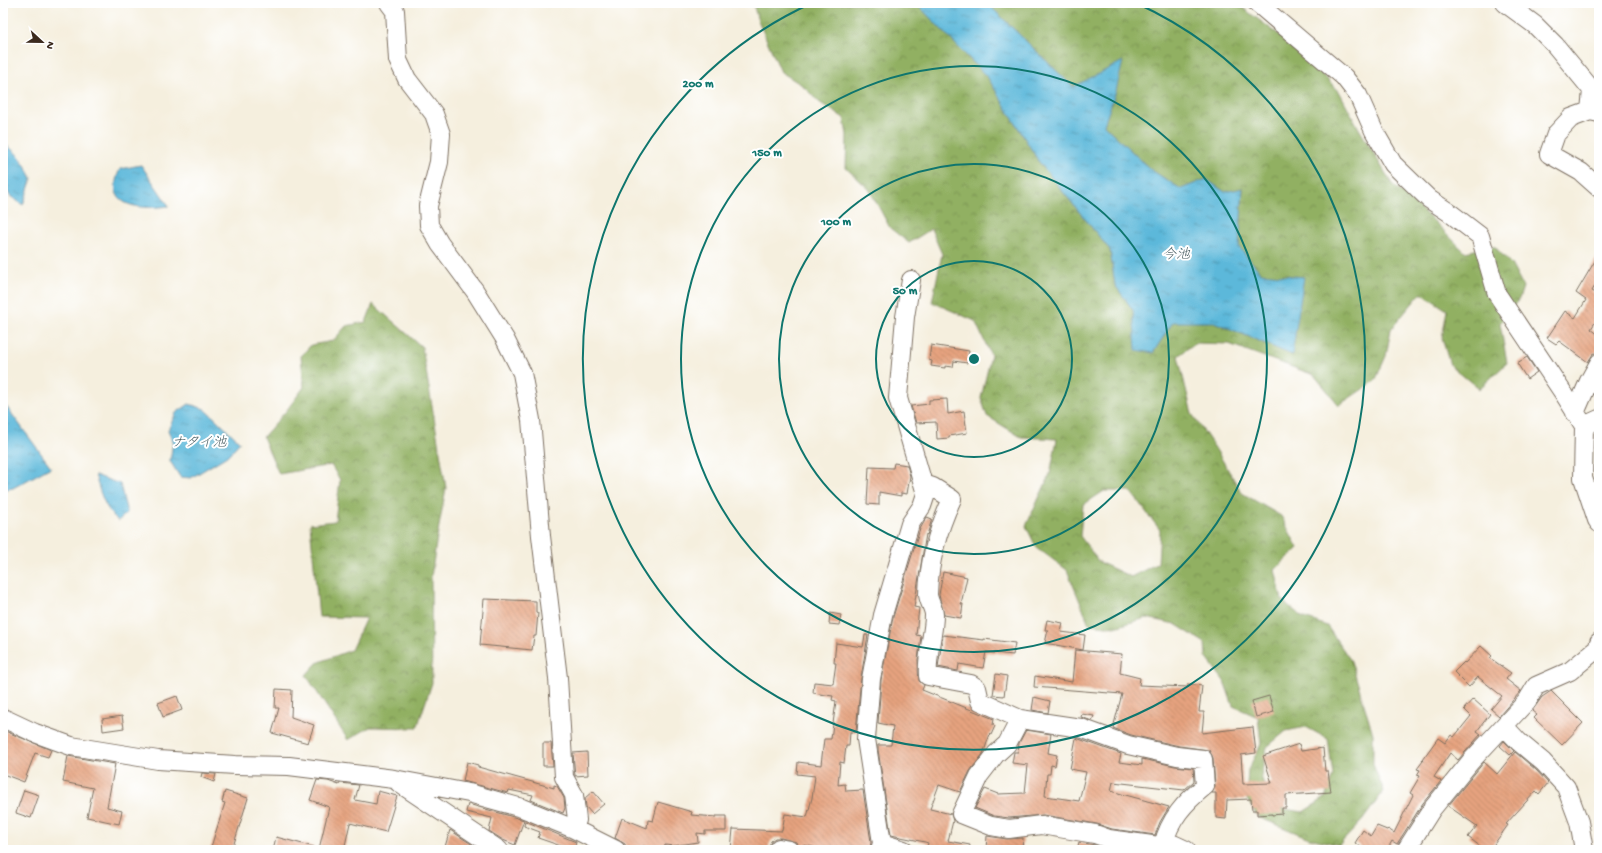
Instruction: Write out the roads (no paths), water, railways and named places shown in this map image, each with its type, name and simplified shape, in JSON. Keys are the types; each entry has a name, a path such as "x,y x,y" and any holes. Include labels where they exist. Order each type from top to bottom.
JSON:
{"street":[{"path":"389,3 394,11 398,60 407,79 434,114 441,134 439,162 428,206 429,225 440,244 505,339 522,373 531,420 541,536 558,678 564,777 574,795 577,820 574,829"},
{"path":"1257,3 1344,78 1358,95 1374,131 1393,164 1429,199 1480,236 1497,294 1564,394 1586,419"},
{"path":"1505,3 1535,24 1592,90 1594,112 1571,118 1556,134 1549,154 1581,172 1599,188"},
{"path":"904,850 881,847 866,739 872,679 883,615 910,524 922,506 926,494 898,398 905,317 911,280"},
{"path":"1599,363 1589,381 1583,478 1596,520 1599,524"},
{"path":"924,484 933,487 952,499 942,521 932,558 928,596 934,614 927,667 928,676 971,684 977,688 980,701 1020,719 1081,728 1128,745 1176,756 1203,759 1205,786 1186,802 1167,831 1163,845"},
{"path":"1406,850 1432,809 1471,761 1527,701 1536,686 1570,670 1598,648 1599,642"},
{"path":"3,718 35,733 71,746 158,760 235,765 289,766 394,779 469,792 522,808 574,829 616,850"},
{"path":"1020,719 1007,744 996,754 979,776 961,814 991,826 1009,829 1041,825 1068,829 1109,839 1159,846 1173,844 1186,850"},
{"path":"1504,726 1566,787 1579,822 1584,850"},
{"path":"394,779 499,850"}],"water":[{"name":"今池","path":"916,3 987,3 1073,87 1123,61 1116,91 1104,125 1150,169 1181,189 1206,179 1225,192 1243,188 1239,247 1261,273 1304,277 1292,355 1214,322 1173,322 1153,353 1136,350 1133,310 1115,285 1110,250 1039,162 988,78"},
{"path":"4,144 21,159 32,178 23,205 10,196 3,182"},
{"path":"141,165 169,206 136,206 127,204 120,199 116,192 116,182 120,169"},
{"path":"3,402 51,467 13,488 3,490"},
{"name":"ナタイ池","path":"189,404 205,409 240,442 227,456 191,478 180,477 170,461 173,442 168,430 176,413"},
{"path":"95,475 120,484 127,513 118,521 106,505"}]}
